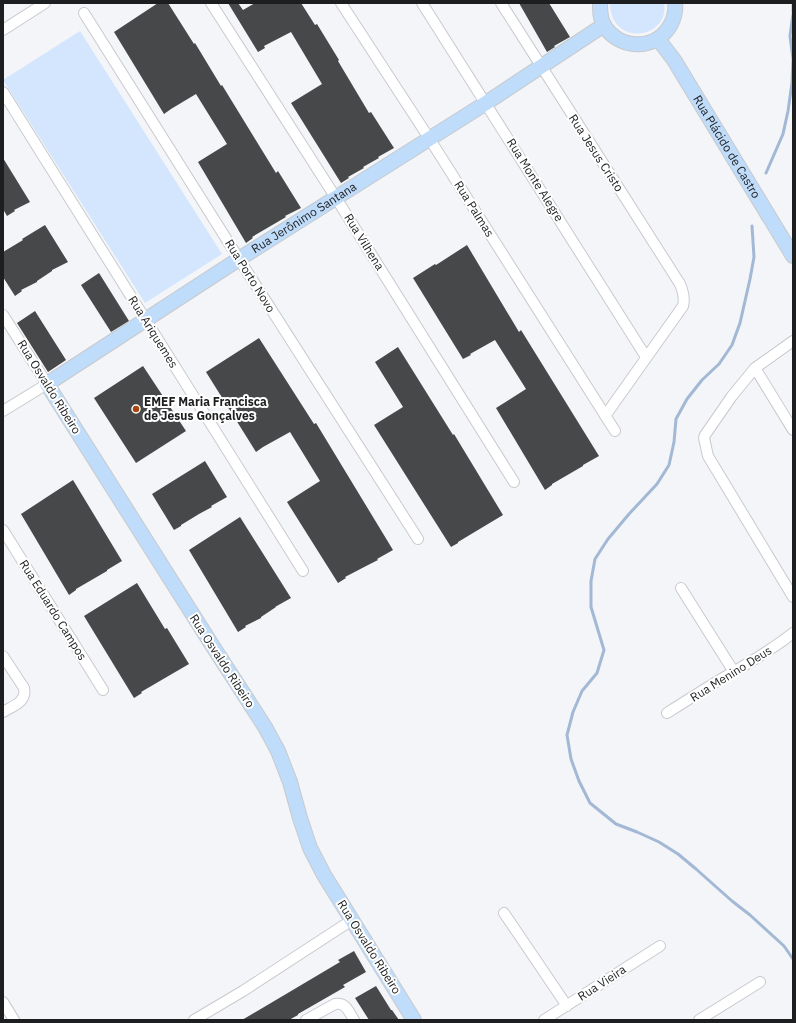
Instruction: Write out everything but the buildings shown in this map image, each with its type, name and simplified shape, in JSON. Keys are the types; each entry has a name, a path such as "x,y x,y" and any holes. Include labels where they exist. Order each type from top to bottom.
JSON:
{"street":[{"path":"3,30 45,3"},
{"name":"Rua Vilhena","path":"211,3 336,198 514,482"},
{"name":"Rua Palmas","path":"341,3 429,138 615,431"},
{"name":"Rua Monte Alegre","path":"422,3 646,357"},
{"name":"Rua Jesus Cristo","path":"501,3 680,284 683,291 683,306 646,357"},
{"path":"600,3 600,14 604,25 612,35 622,42 634,45 647,44 658,39 667,30 673,19 675,3"},
{"name":"Rua Porto Novo","path":"84,13 418,539"},
{"name":"Rua Jerônimo Santana","path":"3,411 239,259 486,103 604,25"},
{"name":"Rua Plácido de Castro","path":"658,39 674,60 793,256"},
{"name":"Rua Ariquemes","path":"3,92 303,571"},
{"name":"Rua Osvaldo Ribeiro","path":"3,315 212,646 266,727 278,751 290,782 310,848 324,875 414,1020"},
{"path":"793,341 755,368 732,396 704,438 708,456 793,597"},
{"path":"605,416 646,357"},
{"path":"755,368 793,430"},
{"name":"Rua Eduardo Campos","path":"3,530 103,690"},
{"path":"681,588 734,672"},
{"name":"Rua Menino Deus","path":"667,712 748,664 793,633"},
{"path":"3,656 24,688 25,693 22,700 3,712"},
{"path":"504,913 567,1006"},
{"path":"194,1020 352,920"},
{"name":"Rua Vieira","path":"544,1020 660,946"},
{"path":"699,1020 760,982"},
{"path":"3,1002 14,1020"},
{"path":"306,1020 338,1003 345,1005 354,1020"}],"shaded area":[{"path":"610,3 664,3 664,15 659,24 652,30 642,33 632,33 623,30 616,23 611,11"},
{"path":"80,31 222,254 145,303 3,80"}],"waterway":[{"path":"793,3 793,12"},
{"path":"766,173 783,134 788,111 792,83 793,59 790,36 793,14"},
{"path":"752,226 754,257 740,323 732,345 719,364 702,380 687,399 676,419 674,442 669,465 657,484 608,539 595,559 591,581 591,607 604,650 597,673 582,691 573,712 567,735 571,759 579,781 590,803 616,824 659,842 678,854 784,946 793,959"}],"place":[{"name":"EMEF Maria Francisca de Jesus Gonçalves","path":"136,409"}]}
